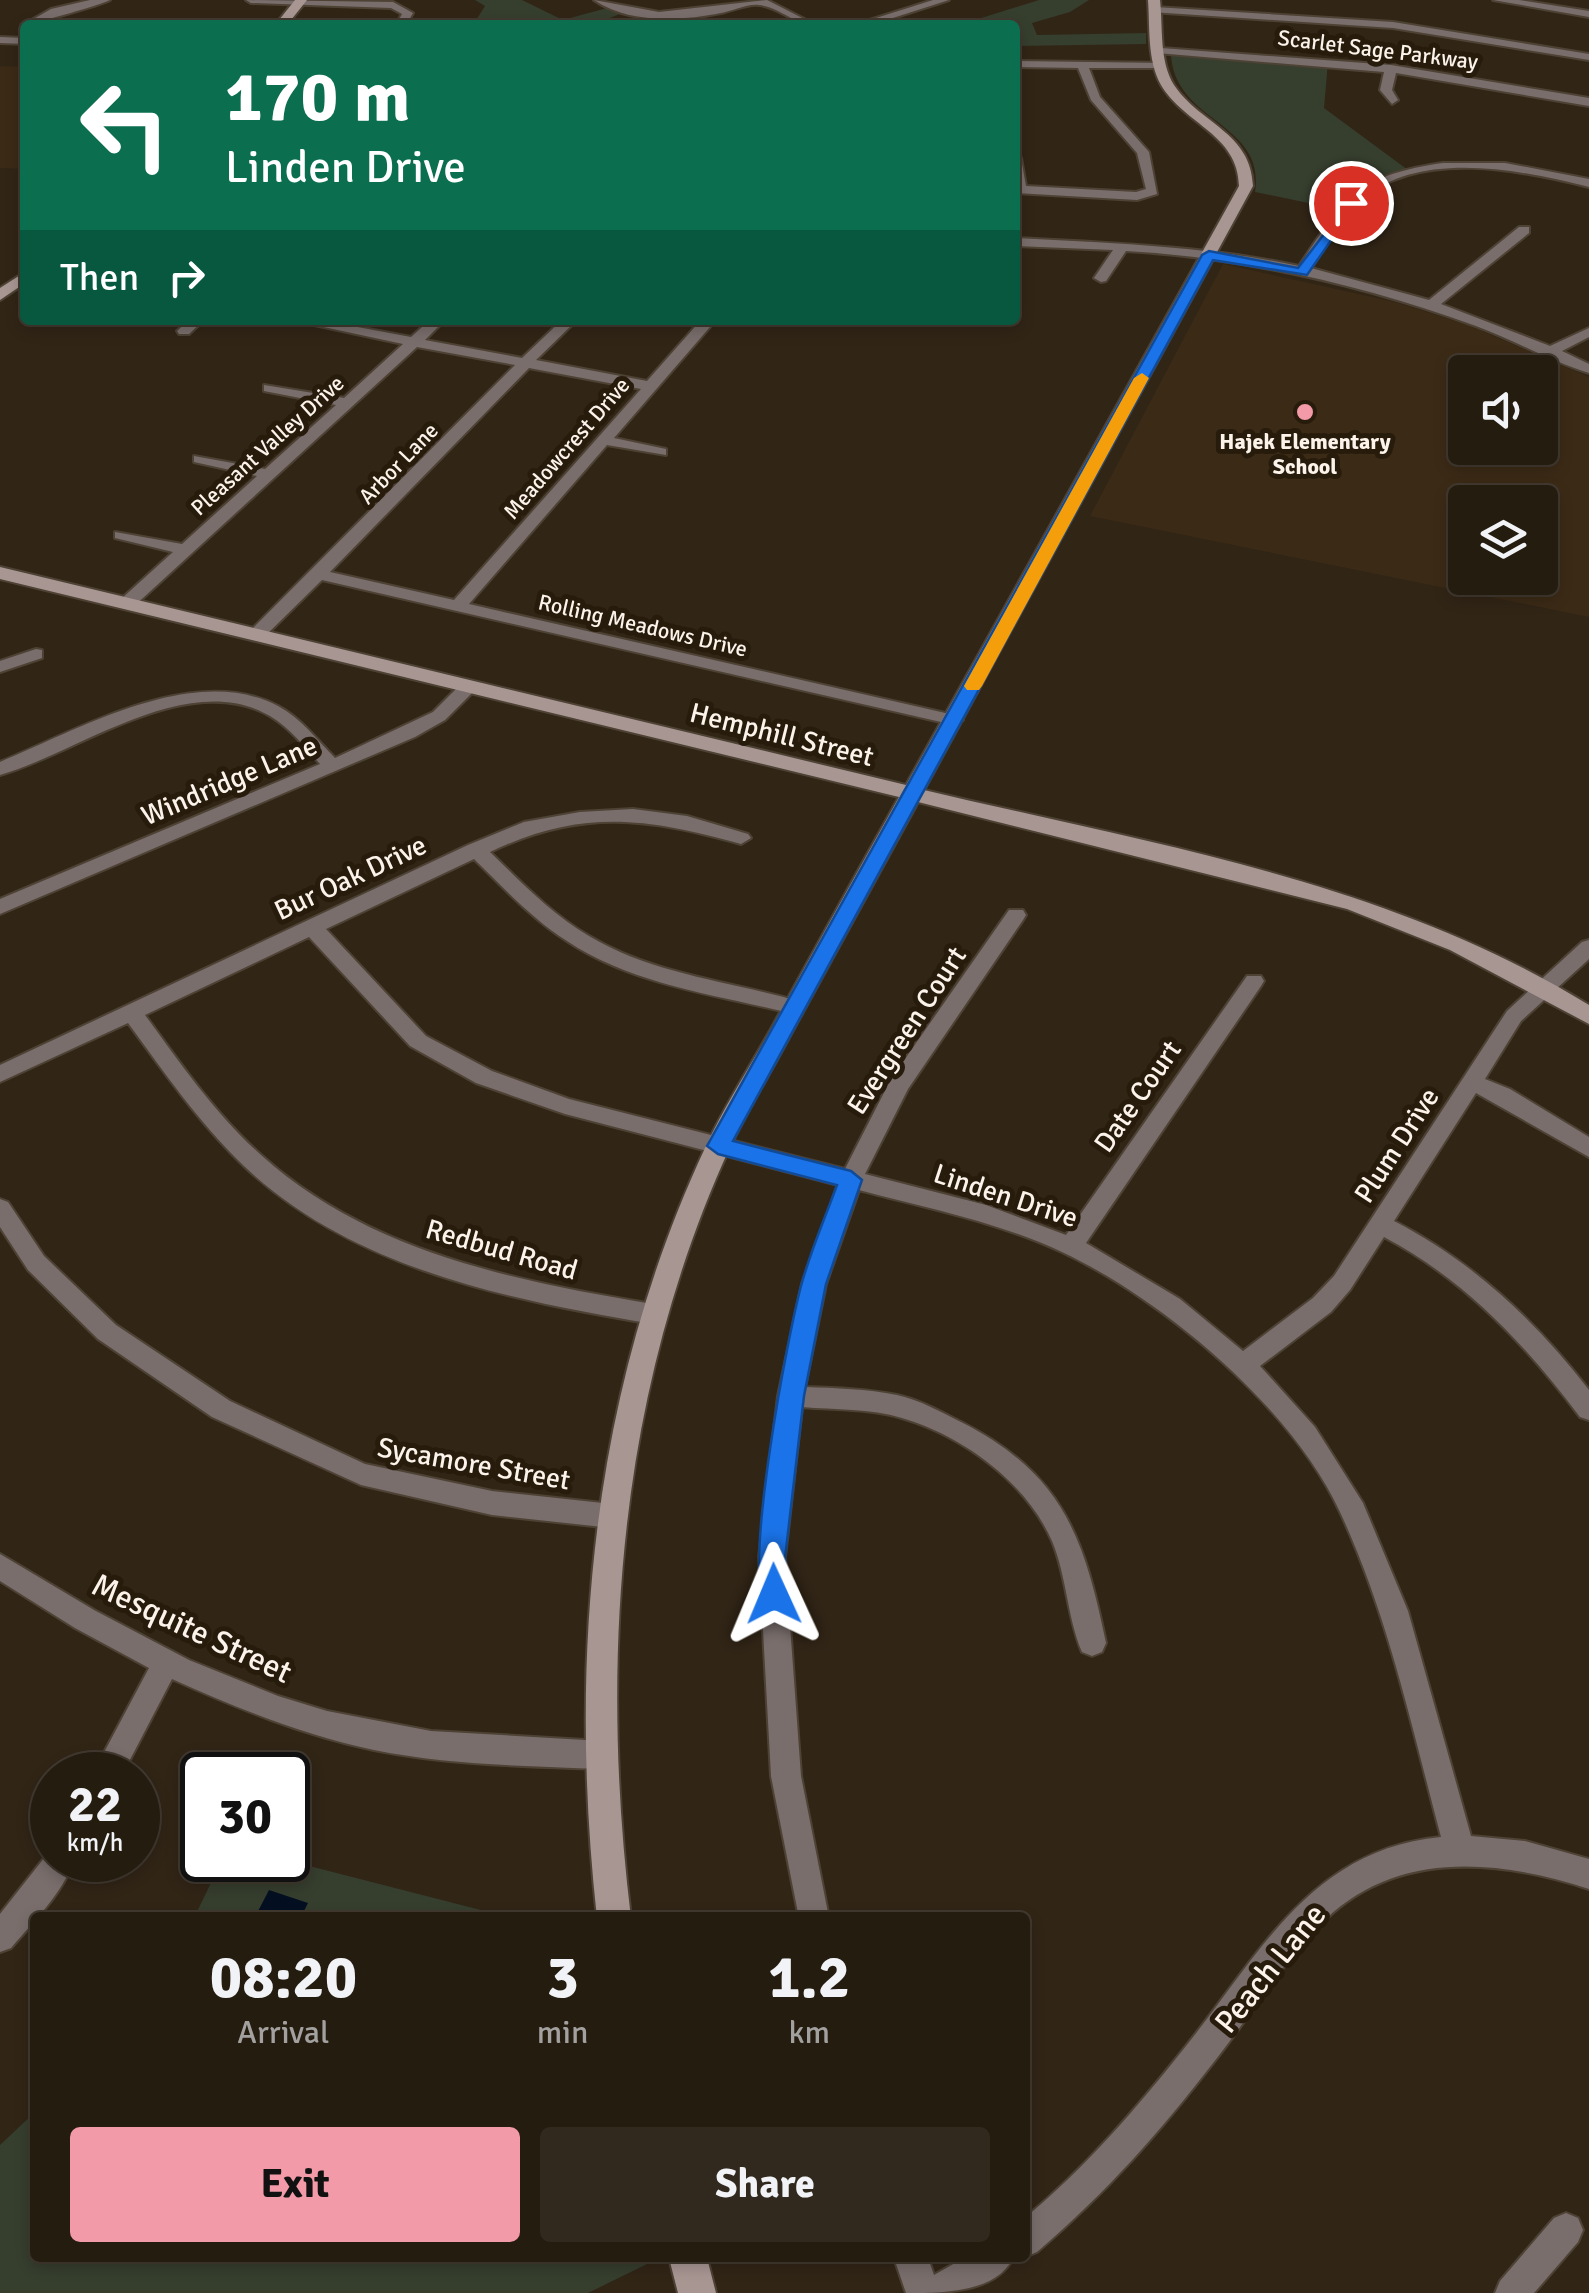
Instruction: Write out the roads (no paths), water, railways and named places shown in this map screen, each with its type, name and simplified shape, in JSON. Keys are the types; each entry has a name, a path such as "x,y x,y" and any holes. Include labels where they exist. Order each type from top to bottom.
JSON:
{"street":[{"path":"39,20 55,12 105,0"},
{"path":"251,0 393,6 408,13 404,20"},
{"path":"599,0 630,14 679,16 761,0 801,20"},
{"path":"877,20 944,0"},
{"path":"1498,0 1589,14"},
{"path":"614,1912 602,1755 602,1631 612,1516 630,1406 653,1314 718,1146 1241,199 1248,174 1238,150 1173,93 1161,58 1155,5 1392,25 1589,57"},
{"path":"0,40 20,41"},
{"name":"Scarlet Sage Parkway","path":"1020,64 1270,55 1391,68 1589,102"},
{"path":"1020,189 1149,194 1154,189 1146,157 1094,98 1082,64"},
{"path":"1391,68 1386,90 1392,100"},
{"path":"1302,272 1351,203 1382,182 1408,173 1499,167 1589,183"},
{"path":"1432,305 1524,230"},
{"path":"1020,242 1209,255 1302,272 1432,305 1589,370"},
{"path":"1101,278 1121,248"},
{"path":"0,295 20,280"},
{"path":"184,331 191,325"},
{"path":"324,325 650,386"},
{"name":"Pleasant Valley Drive","path":"126,604 433,325"},
{"name":"Arbor Lane","path":"256,635 321,574 524,362 565,325"},
{"name":"Meadowcrest Drive","path":"458,606 705,325"},
{"path":"1550,351 1589,332"},
{"path":"269,388 346,403"},
{"path":"603,440 661,452"},
{"path":"199,458 268,474"},
{"path":"121,535 185,550"},
{"name":"Rolling Meadows Drive","path":"321,574 954,720"},
{"name":"Hemphill Street","path":"2,575 1359,904 1449,938 1589,1016"},
{"path":"0,667 36,654"},
{"name":"Windridge Lane","path":"0,907 333,766 439,716 469,686"},
{"path":"0,768 189,696 265,706 283,717 333,766"},
{"name":"Bur Oak Drive","path":"0,1074 524,828 574,816 658,814 705,824 741,838"},
{"path":"475,848 550,920 588,945 640,967 794,1006"},
{"name":"Evergreen Court","path":"813,1912 786,1776 772,1558 792,1396 814,1284 851,1180 899,1084 1016,916"},
{"name":"Linden Drive","path":"311,926 418,1041 467,1068 565,1106 986,1214 1071,1246 1171,1306 1243,1364 1306,1436 1350,1503 1394,1611 1459,1848"},
{"name":"Plum Drive","path":"1243,1364 1322,1306 1342,1282 1514,1016 1589,948"},
{"name":"Date Court","path":"1071,1246 1254,981"},
{"name":"Redbud Road","path":"131,1012 210,1117 266,1171 336,1221 432,1266 535,1295 653,1314"},
{"path":"1471,1082 1502,1095 1589,1148"},
{"name":"Sycamore Street","path":"0,1208 36,1264 107,1332 221,1409 361,1474 492,1503 612,1516"},
{"path":"1380,1224 1425,1248 1476,1290 1550,1361 1589,1409"},
{"path":"792,1396 900,1406 960,1433 1013,1464 1058,1519 1080,1577 1092,1643"},
{"name":"Mesquite Street","path":"0,1566 48,1600 166,1661 265,1705 371,1735 485,1751 602,1755"},
{"path":"118,1752 166,1661"},
{"name":"Peach Lane","path":"1030,2236 1094,2180 1198,2058 1293,1934 1332,1893 1369,1870 1459,1848 1520,1854 1589,1874"},
{"path":"0,1937 48,1882"},
{"path":"1512,2293 1566,2230"},
{"path":"689,2262 697,2293"},
{"path":"912,2262 923,2293"},
{"path":"935,2293 989,2262"}],"water":[{"path":"269,1890 308,1903 304,1912 258,1912"}],"place":[{"name":"Hajek Elementary School","path":"1305,412"}]}
